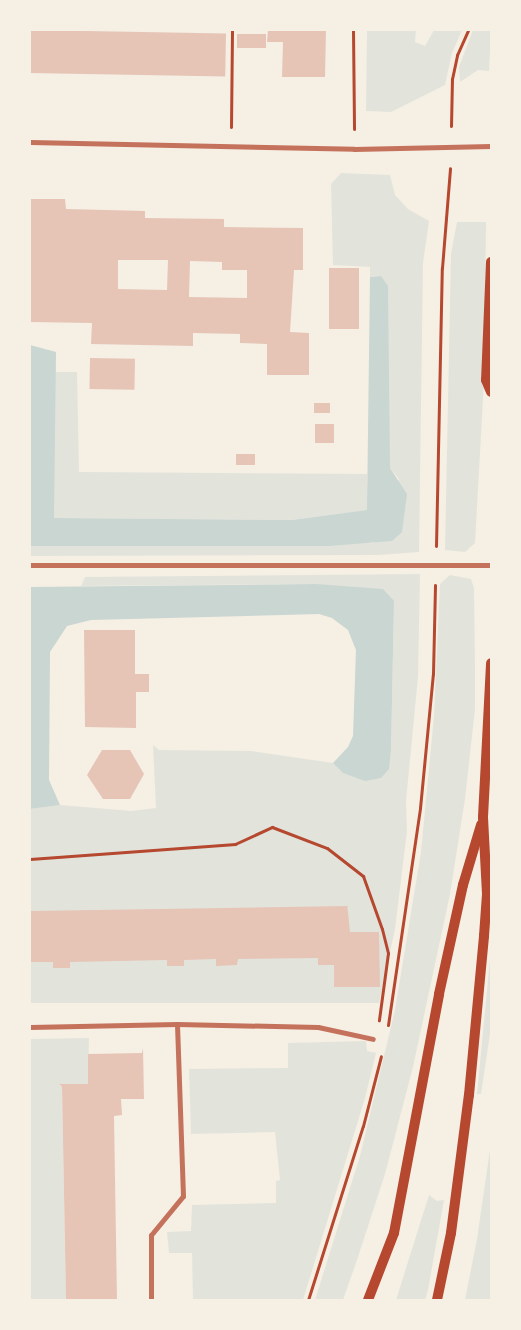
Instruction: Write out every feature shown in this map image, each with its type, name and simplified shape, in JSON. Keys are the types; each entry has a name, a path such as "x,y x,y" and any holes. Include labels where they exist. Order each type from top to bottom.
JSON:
{"main road":[{"path":"491,262 486,380 491,392"},
{"path":"437,1300 451,1233 470,1085 487,894 483,817 491,663"},
{"path":"368,1300 394,1233 439,994 463,885 483,817"}],"street":[{"path":"30,142 354,149 491,146"},
{"path":"30,565 491,565"},
{"path":"151,1300 151,1235 183,1196 177,1024"},
{"path":"30,1027 177,1024 318,1027 373,1039"}],"path":[{"path":"231,146 232,30"},
{"path":"354,30 354,149"},
{"path":"387,1031 420,808 433,674 442,268 451,148 452,79 457,54 468,30"},
{"path":"30,859 235,844 272,827 327,848 363,876 382,929 388,953 382,1010 373,1039"},
{"path":"308,1300 363,1126 383,1049"}],"shaded area":[{"path":"367,30 416,30 415,42 425,46 434,30 462,30 452,53 445,85 391,112 366,111"},
{"path":"473,30 491,30 489,71 478,70 460,82 459,67"},
{"path":"341,173 390,175 395,195 408,209 429,221 423,263 419,552 379,555 30,556 30,546 374,543 399,479 390,468 381,276 370,277 370,267 333,265 331,184"},
{"path":"457,222 486,222 484,381 475,543 465,552 445,550 451,254"},
{"path":"381,276 388,286 390,468 407,494 402,532 392,541 329,546 30,546 30,345 56,352 54,518 292,520 367,510 370,277"},
{"path":"55,372 77,372 79,472 367,474 368,510 292,520 53,518"},
{"path":"420,574 418,677 406,801 407,831 395,929 379,1003 30,1003 30,809 60,805 131,811 156,808 153,745 159,750 251,751 333,763 343,773 391,749 394,602 316,584 81,586 85,577"},
{"path":"450,575 471,579 474,588 475,709 465,799 450,894 413,1067 385,1174 357,1260 343,1300 315,1300 360,1156 395,1010 421,852 434,716 440,584"},
{"path":"316,584 383,589 394,601 391,749 389,769 381,778 365,781 343,773 333,763 348,747 353,736 356,650 348,630 332,618 319,614 91,620 67,626 50,652 49,780 60,805 30,809 30,587"},
{"path":"491,949 491,1027 481,1094 477,1094"},
{"path":"89,1038 88,1084 59,1085 62,1087 66,1300 30,1300 30,1039"},
{"path":"366,1041 367,1051 376,1053 365,1098 303,1300 193,1300 192,1253 169,1253 167,1232 191,1231 192,1205 276,1203 276,1181 280,1180 275,1132 191,1134 189,1069 288,1068 288,1043"},
{"path":"491,1143 491,1300 465,1300 477,1239"},
{"path":"429,1195 437,1201 444,1200 425,1300 396,1300"}],"building":[{"path":"30,30 226,33 225,76 30,73"},
{"path":"268,30 326,30 325,77 282,77 283,42 267,42"},
{"path":"237,34 266,34 266,48 237,48"},
{"path":"30,199 65,199 66,209 145,211 145,218 224,219 224,227 303,228 303,270 294,270 290,332 309,333 309,375 267,375 267,344 240,343 240,334 193,333 193,346 91,344 92,323 30,322","holes":["118,260 168,260 167,290 118,289","190,261 222,262 222,270 247,270 247,298 189,297"]},
{"path":"329,268 359,268 359,329 329,329"},
{"path":"90,358 135,359 134,390 89,389"},
{"path":"314,403 330,403 330,413 314,413"},
{"path":"315,424 334,424 334,443 315,443"},
{"path":"236,454 255,454 255,465 236,465"},
{"path":"84,630 135,630 135,674 149,674 149,692 136,692 136,728 85,727"},
{"path":"102,750 130,750 144,774 130,799 103,799 87,775"},
{"path":"347,903 350,932 379,932 380,987 334,987 334,965 318,965 318,958 238,959 237,965 216,966 216,959 184,960 184,966 167,966 167,960 70,962 70,968 53,968 53,962 30,962 30,911 347,906"},
{"path":"143,1048 144,1099 121,1099 122,1115 114,1116 117,1300 66,1300 62,1087 59,1084 88,1084 88,1054 142,1053"}]}
